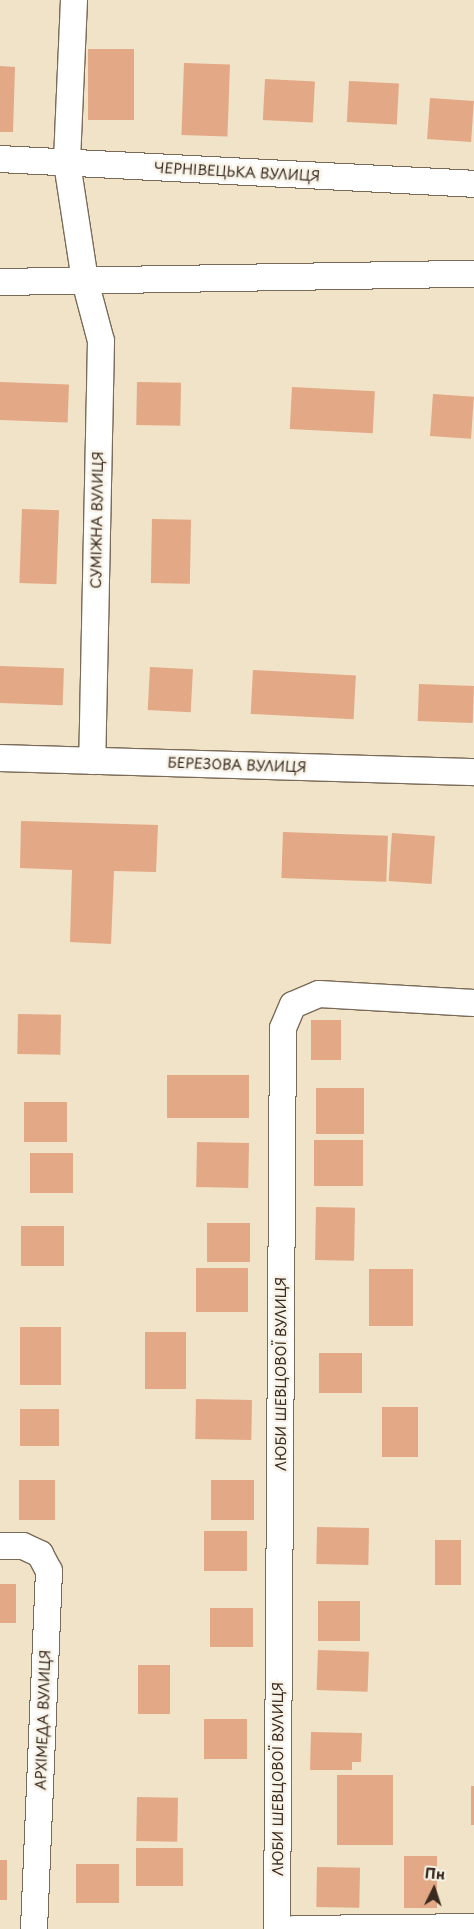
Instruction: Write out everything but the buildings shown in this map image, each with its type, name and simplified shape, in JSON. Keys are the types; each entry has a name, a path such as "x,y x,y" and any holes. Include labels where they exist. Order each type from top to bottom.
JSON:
{"street":[{"name":"СУМІЖНА ВУЛИЦЯ","path":"74,0 67,163 85,281 101,341 92,761"},
{"name":"ЧЕРНІВЕЦЬКА ВУЛИЦЯ","path":"0,159 474,184"},
{"path":"0,282 474,274"},
{"name":"БЕРЕЗОВА ВУЛИЦЯ","path":"0,758 474,772"},
{"name":"ЛЮБИ ШЕВЦОВОЇ ВУЛИЦЯ","path":"277,1929 283,1028 293,1005 319,994 474,1003"},
{"name":"АРХІМЕДА ВУЛИЦЯ","path":"0,1546 22,1546 40,1554 49,1571 34,1929"},
{"path":"294,1929 474,1927"}]}
